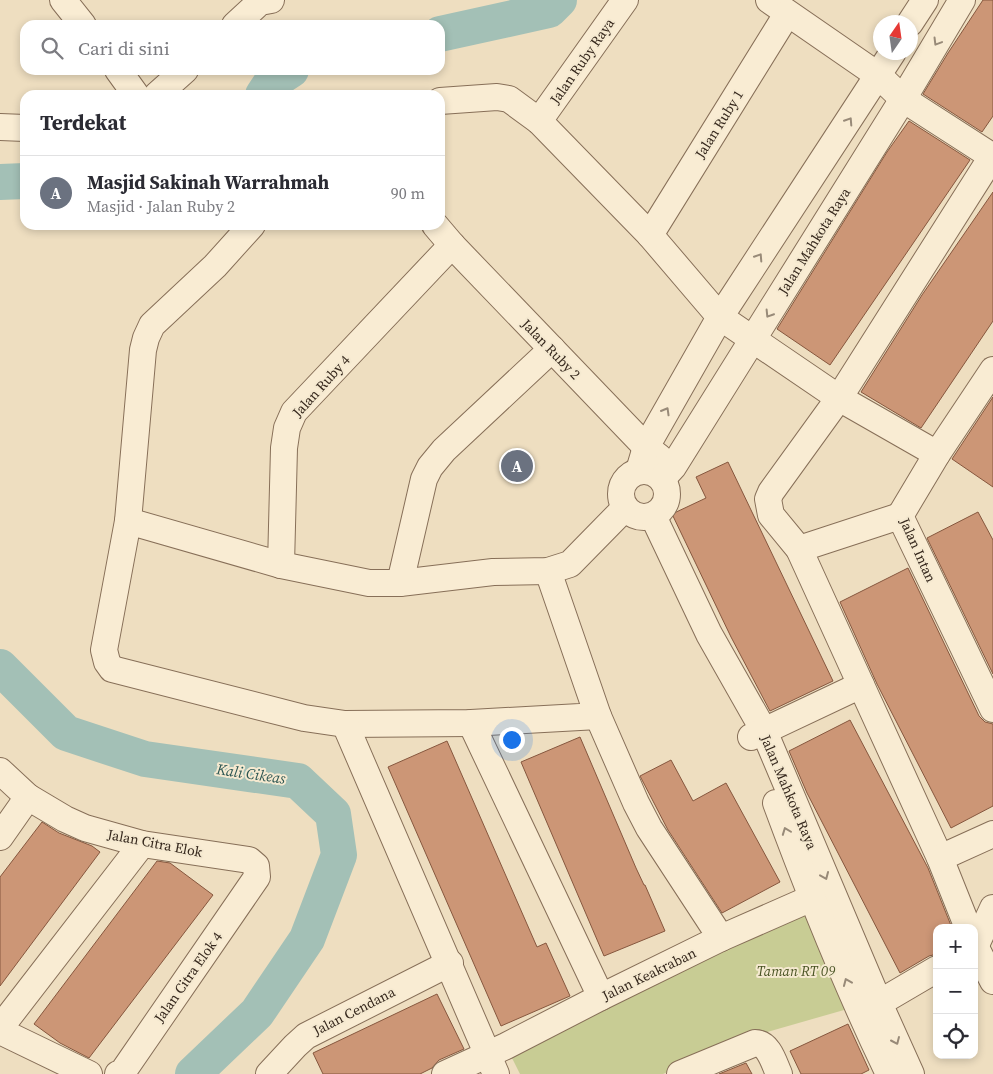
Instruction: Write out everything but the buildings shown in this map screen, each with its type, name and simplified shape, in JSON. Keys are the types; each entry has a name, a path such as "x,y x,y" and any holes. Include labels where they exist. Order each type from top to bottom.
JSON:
{"street":[{"path":"63,0 79,20"},
{"path":"240,20 263,0"},
{"name":"Jalan Ruby Raya","path":"539,122 625,0"},
{"path":"915,15 925,0"},
{"name":"Jalan Mahkota Raya","path":"655,466 753,339 903,99 962,0"},
{"path":"778,7 879,76 903,99 993,156 839,398 771,492 768,499 771,515 799,549 940,858 966,924"},
{"name":"Jalan Ruby 1","path":"650,235 778,7"},
{"path":"640,514 621,499 620,490 624,481 631,474 655,466 720,317 888,60"},
{"path":"122,75 132,90"},
{"path":"163,90 179,75"},
{"path":"445,101 497,97 509,99 539,122 650,235 720,317 839,398 937,454"},
{"path":"0,127 20,128"},
{"path":"247,230 215,266 152,325 146,338 143,350 128,521 104,650 107,662 112,669 304,718 345,724 470,723 598,716"},
{"name":"Jalan Ruby 2","path":"439,230 552,350 655,466"},
{"name":"Jalan Ruby 4","path":"281,565 284,448 287,428 294,412 452,245"},
{"path":"400,583 424,479 430,467 444,450 552,350"},
{"name":"Jalan Intan","path":"993,370 937,454 900,516 993,709"},
{"path":"128,521 281,565 369,583 400,583 493,572 548,571 570,564 640,514 660,512 666,504 668,494 667,486 655,466"},
{"name":"Jalan Mahkota Raya","path":"640,514 696,638 757,734 869,1008 889,1074"},
{"path":"799,549 900,516"},
{"path":"548,571 598,716 636,803 649,828 721,938"},
{"path":"757,734 860,685"},
{"path":"470,723 601,997"},
{"path":"345,724 450,963 492,1064"},
{"name":"Jalan Mahkota Raya","path":"757,734 812,898 869,1008 911,1074"},
{"name":"Jalan Citra Elok","path":"0,771 28,797 85,828 142,844 249,860 256,866 257,877"},
{"path":"0,836 28,797"},
{"path":"940,858 993,834"},
{"path":"89,1074 0,1029 142,844"},
{"name":"Jalan Citra Elok 4","path":"118,1074 122,1073 257,877"},
{"name":"Jalan Keakraban","path":"444,1074 492,1064 516,1041 721,938 812,898"},
{"path":"978,934 993,908"},
{"path":"978,952 993,981"},
{"name":"Jalan Cendana","path":"278,1070 306,1036 450,963"},
{"path":"869,1008 933,971"},
{"path":"680,1074 759,1042 766,1045 779,1074"}],"green space":[{"name":"Taman RT 09","path":"828,900 865,1004 760,1034 663,1074 520,1074 506,1046"}],"waterway":[{"name":"Kali Cikeas","path":"445,33 549,10 559,0"},
{"name":"Kali Cikeas","path":"266,90 271,83 283,75"},
{"name":"Kali Cikeas","path":"0,182 20,181"},
{"name":"Kali Cikeas","path":"0,667 66,733 145,759 298,781 333,814 339,855 307,939 257,1013 193,1074"}],"place":[{"name":"Masjid Sakinah Warrahmah","path":"517,466"}]}
